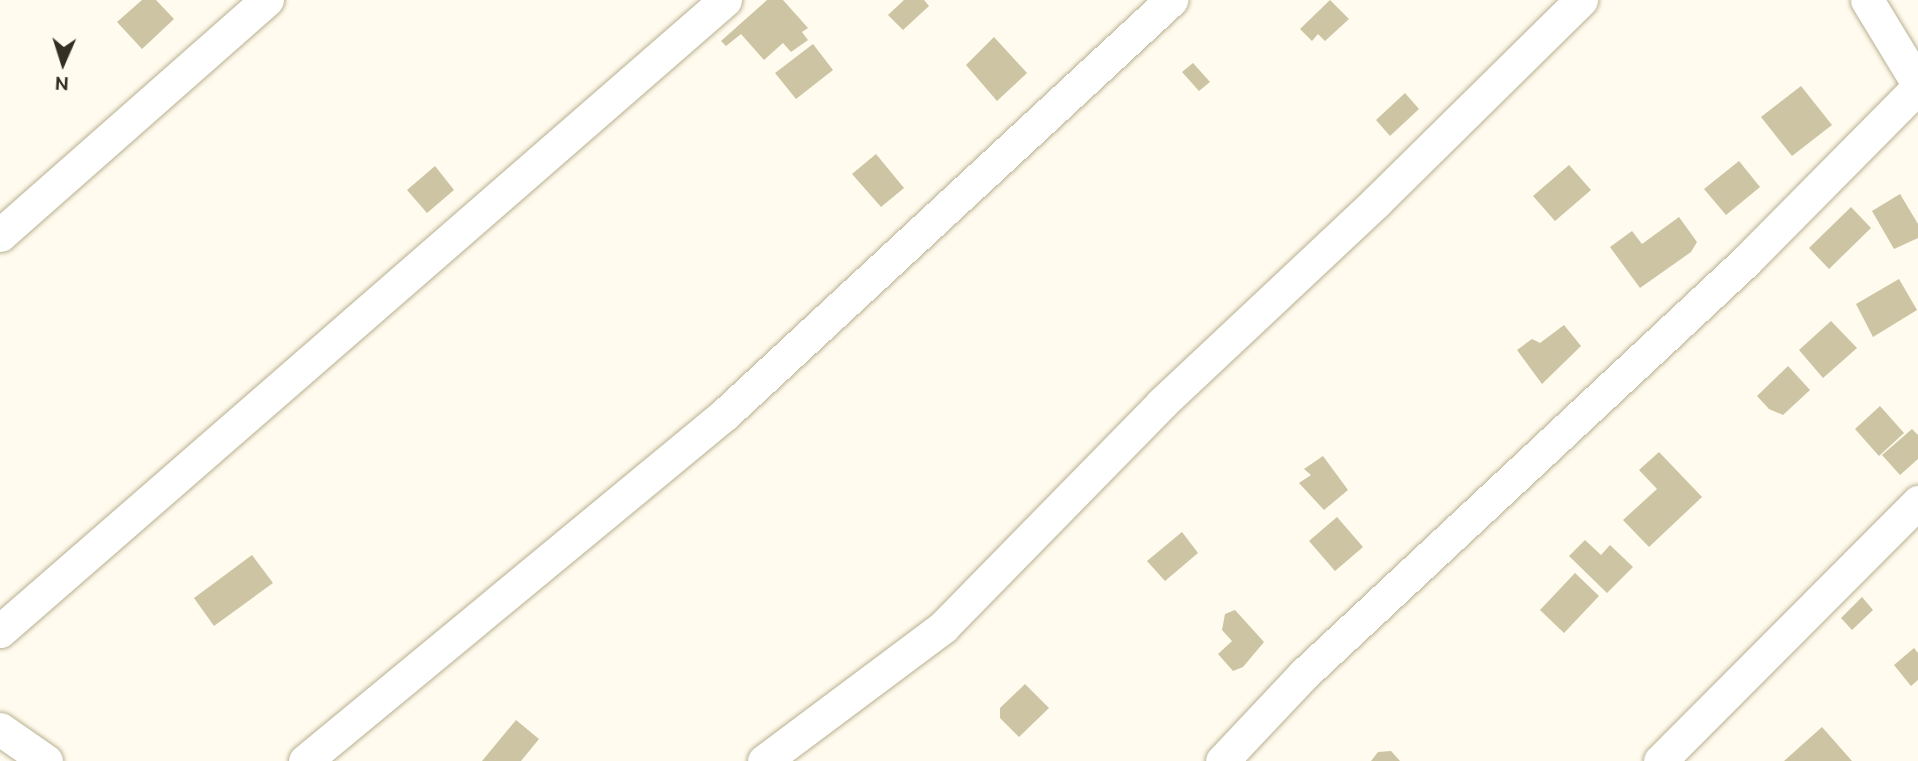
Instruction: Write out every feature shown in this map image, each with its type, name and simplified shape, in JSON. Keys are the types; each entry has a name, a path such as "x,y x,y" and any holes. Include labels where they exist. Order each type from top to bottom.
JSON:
{"street":[{"path":"0,235 267,0"},
{"path":"0,631 725,0"},
{"path":"305,761 725,414 1171,0"},
{"path":"764,761 943,627 1161,404 1376,202 1581,0"},
{"path":"1222,761 1303,675 1745,262 1918,85 1867,0"},
{"path":"1660,761 1918,502"},
{"path":"0,729 46,761"}],"building":[{"path":"142,0 156,0 174,19 142,49 117,22"},
{"path":"767,0 783,0 808,28 802,32 808,40 791,52 783,43 764,60 741,34 726,46 721,41"},
{"path":"904,0 924,0 929,6 903,30 888,15"},
{"path":"1330,0 1349,19 1325,41 1318,34 1312,41 1300,29"},
{"path":"994,37 1027,73 997,101 966,65"},
{"path":"813,44 833,70 796,99 775,73"},
{"path":"1193,63 1210,82 1199,91 1182,72"},
{"path":"1801,86 1832,125 1792,156 1761,117"},
{"path":"1405,93 1419,109 1390,136 1376,120"},
{"path":"876,154 904,188 881,207 852,174"},
{"path":"1739,161 1760,187 1726,215 1704,189"},
{"path":"1569,165 1591,190 1555,221 1533,196"},
{"path":"435,166 454,190 427,213 407,190"},
{"path":"1900,194 1918,224 1918,238 1894,249 1872,211"},
{"path":"1851,207 1871,228 1829,269 1809,248"},
{"path":"1679,217 1697,242 1691,252 1640,288 1610,247 1632,231 1642,244"},
{"path":"1899,279 1917,310 1873,337 1856,304"},
{"path":"1831,321 1857,348 1823,378 1799,350"},
{"path":"1564,325 1581,346 1542,384 1517,350 1532,339 1540,343"},
{"path":"1788,366 1810,390 1783,415 1769,409 1757,396"},
{"path":"1880,406 1904,433 1879,456 1855,429"},
{"path":"1912,429 1918,435 1918,459 1900,475 1882,455"},
{"path":"1659,452 1702,497 1649,547 1623,520 1657,489 1639,470"},
{"path":"1323,456 1348,490 1324,510 1299,483 1311,475 1304,469"},
{"path":"1337,517 1363,547 1335,571 1309,541"},
{"path":"1182,532 1198,553 1165,581 1147,561"},
{"path":"1585,540 1601,555 1610,545 1633,567 1607,593 1569,556"},
{"path":"252,555 273,583 214,626 194,598"},
{"path":"1575,573 1599,596 1564,633 1540,610"},
{"path":"1862,597 1873,610 1852,630 1841,618"},
{"path":"1235,610 1264,642 1243,667 1233,671 1218,654 1232,641 1222,630 1225,614"},
{"path":"1914,648 1918,653 1918,680 1911,686 1894,665"},
{"path":"1025,684 1049,708 1019,737 1000,718 1000,708"},
{"path":"516,720 539,739 521,761 482,761"},
{"path":"1822,727 1852,761 1784,761"},
{"path":"1391,751 1400,761 1371,761 1378,752"}]}
